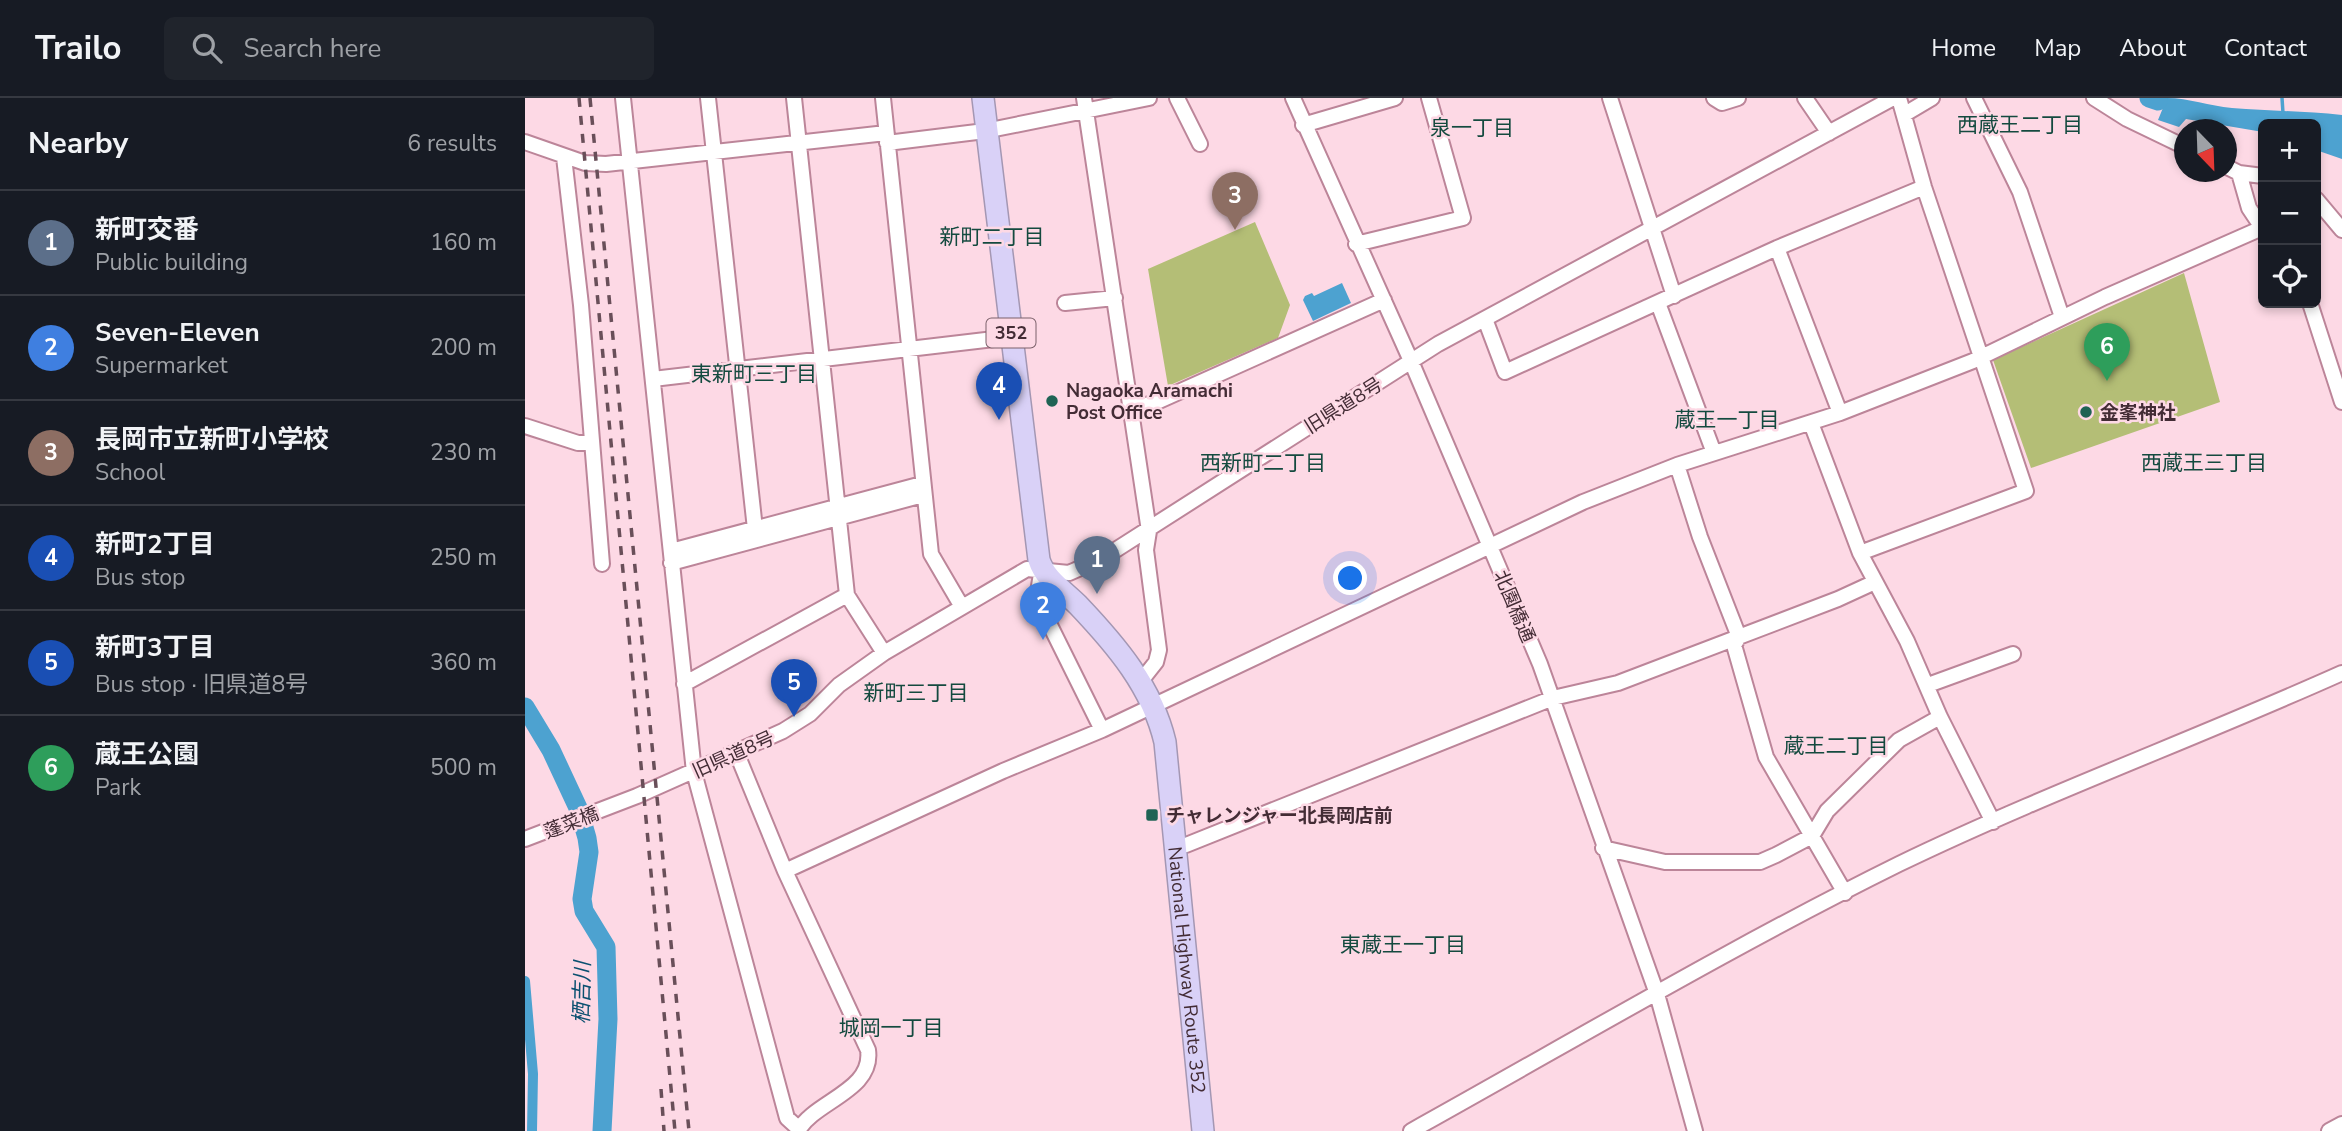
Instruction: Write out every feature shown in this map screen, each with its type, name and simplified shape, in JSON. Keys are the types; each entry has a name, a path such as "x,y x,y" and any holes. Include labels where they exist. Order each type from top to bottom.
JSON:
{"highway":[{"name":"352","path":"983,98 985,131 1042,568"},
{"name":"National Highway Route 352","path":"1042,568 1099,628 1141,681 1155,705 1165,742 1173,847 1203,1131"}],"street":[{"path":"623,98 694,772 787,1118 798,1130 811,1115 858,1080 867,1068 869,1055 785,872 737,754"},
{"path":"708,98 755,529"},
{"path":"794,98 847,595 884,653"},
{"path":"883,98 907,348 931,554 961,607"},
{"path":"525,142 585,163 629,160 799,142 985,131 1084,103 1149,98"},
{"path":"1177,98 1200,144"},
{"name":"北園橋通","path":"1293,98 1356,244 1411,361 1553,698 1657,994 1695,1131"},
{"path":"1303,125 1395,98"},
{"path":"1356,244 1463,218 1429,98"},
{"path":"1610,98 1674,296"},
{"path":"1714,98 1722,103 1738,98"},
{"path":"1805,98 1829,133"},
{"name":"旧県道8号","path":"616,804 737,754 800,721 839,685 884,653 1027,569 1042,568 1056,572 1077,570 1149,531 1411,361 1893,98"},
{"path":"1860,553 2027,491 1924,187 1899,98"},
{"path":"1905,114 1932,98"},
{"path":"1974,98 2020,192 2062,317"},
{"path":"2094,98 2127,119 2174,142"},
{"path":"1084,103 1149,531 1146,550 1159,650 1156,662 1141,681"},
{"path":"565,157 602,564"},
{"path":"2237,171 2258,175"},
{"path":"2237,180 2258,220"},
{"path":"1485,319 1505,372 1777,248 1924,187"},
{"path":"2321,205 2342,230"},
{"path":"785,872 1003,771 1102,730 1583,502 1677,465 1840,414 1983,356 2062,317 2258,231"},
{"path":"1777,248 1840,414"},
{"path":"1065,303 1115,298"},
{"path":"1131,407 1153,404 1384,300"},
{"path":"1658,303 1714,453"},
{"path":"2312,308 2342,402"},
{"path":"653,379 1011,337"},
{"path":"1811,423 1860,553 1928,685 1940,717 1993,822"},
{"path":"525,426 578,443 592,443"},
{"path":"1677,465 1700,537 1739,636"},
{"path":"671,557 923,490"},
{"path":"671,557 755,529 838,512"},
{"path":"1042,568 1038,592 1041,607 1102,730"},
{"path":"1173,847 1187,845 1553,698 1618,683 1875,582"},
{"path":"684,684 847,595"},
{"path":"1739,636 1734,645 1766,757 1845,892"},
{"path":"1928,685 2013,654"},
{"path":"1411,1131 1845,892 1993,822 2342,673"},
{"path":"1604,849 1665,862 1760,862 1812,836 1827,811 1899,740 1940,717"},
{"name":"蓬菜橋","path":"530,837 616,804"},
{"path":"2329,1131 2342,1124"}],"green space":[{"path":"1255,222 1290,305 1278,338 1168,386 1148,269"},
{"path":"2184,273 2220,402 2031,468 1993,360"}],"water":[{"path":"2167,98 2232,108 2342,115 2342,159 2321,152 2321,119 2258,119 2258,131 2237,128 2237,119 2174,119 2174,125 2158,120"},
{"path":"1342,283 1351,303 1313,321 1303,300 1305,296 1312,293 1314,296"}],"waterway":[{"path":"2149,98 2158,101"},
{"path":"2282,98 2283,113"},
{"name":"栖吉川","path":"525,707 551,750 579,810 587,838 589,852 582,899 584,911 606,947 608,1019 602,1131"},
{"path":"525,981 533,1074 532,1131"}],"railway":[{"path":"579,98 675,1131"},
{"path":"590,98 689,1131"},
{"path":"661,1089 664,1131"}],"place":[{"name":"長岡市立新町小学校","path":"1235,230"},
{"name":"蔵王公園","path":"2107,381"},
{"name":"Nagaoka Aramachi Post Office","path":"1052,401"},
{"name":"金峯神社","path":"2086,412"},
{"name":"新町2丁目","path":"999,420"},
{"name":"新町交番","path":"1097,594"},
{"name":"Seven-Eleven","path":"1043,640"},
{"name":"新町3丁目","path":"794,717"},
{"name":"チャレンジャー北長岡店前","path":"1152,815"}],"district":[{"name":"西蔵王二丁目","path":"2020,125"},
{"name":"泉一丁目","path":"1472,128"},
{"name":"新町二丁目","path":"992,237"},
{"name":"東新町三丁目","path":"754,374"},
{"name":"蔵王一丁目","path":"1727,420"},
{"name":"西新町二丁目","path":"1263,463"},
{"name":"西蔵王三丁目","path":"2204,463"},
{"name":"新町三丁目","path":"916,693"},
{"name":"蔵王二丁目","path":"1836,746"},
{"name":"東蔵王一丁目","path":"1403,945"},
{"name":"城岡一丁目","path":"891,1028"}]}
